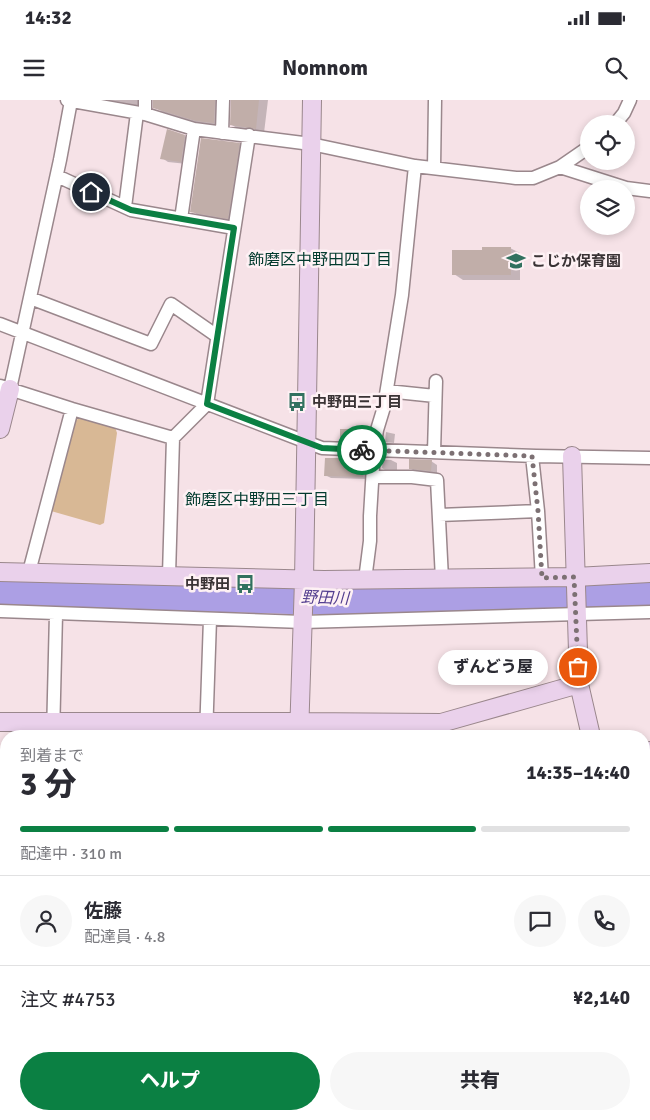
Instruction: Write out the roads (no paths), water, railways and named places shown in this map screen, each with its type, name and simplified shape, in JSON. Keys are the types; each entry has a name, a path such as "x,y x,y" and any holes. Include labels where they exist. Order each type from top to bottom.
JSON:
{"street":[{"path":"0,429 5,387 22,333 57,176 69,100 141,114 194,129 311,144 415,166 516,178 534,178 560,167 580,153"},
{"path":"125,208 145,100"},
{"path":"222,133 223,100"},
{"path":"299,729 304,580 312,100"},
{"path":"434,168 435,100"},
{"path":"622,115 630,100"},
{"path":"181,219 194,129"},
{"path":"169,575 173,438 207,404 249,135"},
{"path":"365,580 370,541 374,450 387,391 402,295 415,166"},
{"path":"560,167 626,188 650,191"},
{"path":"57,176 131,210 234,228"},
{"path":"30,298 151,344 171,304 218,336"},
{"path":"0,324 322,448 532,456 650,458"},
{"path":"434,452 436,381"},
{"path":"5,387 72,409 173,438"},
{"path":"387,391 435,396"},
{"path":"29,572 72,409"},
{"path":"532,456 542,578"},
{"path":"572,456 574,577 579,684 590,730"},
{"path":"373,477 412,477 437,480 442,579"},
{"path":"439,515 538,511"},
{"path":"0,572 304,580 542,578 650,573"},
{"path":"0,611 303,622 650,612"},
{"path":"53,729 56,614"},
{"path":"206,730 210,619"},
{"path":"0,722 53,729 442,730 579,684"}],"water":[{"name":"野田川","path":"0,578 325,587 487,587 650,580 650,607 436,614 290,614 0,606"}],"place":[{"name":"こじか保育園","path":"516,261"},
{"name":"中野田三丁目","path":"297,402"},
{"name":"中野田","path":"245,584"},
{"name":"ずんどう屋","path":"578,667"}],"district":[{"name":"飾磨区中野田四丁目","path":"320,260"},
{"name":"飾磨区中野田三丁目","path":"257,500"}]}
